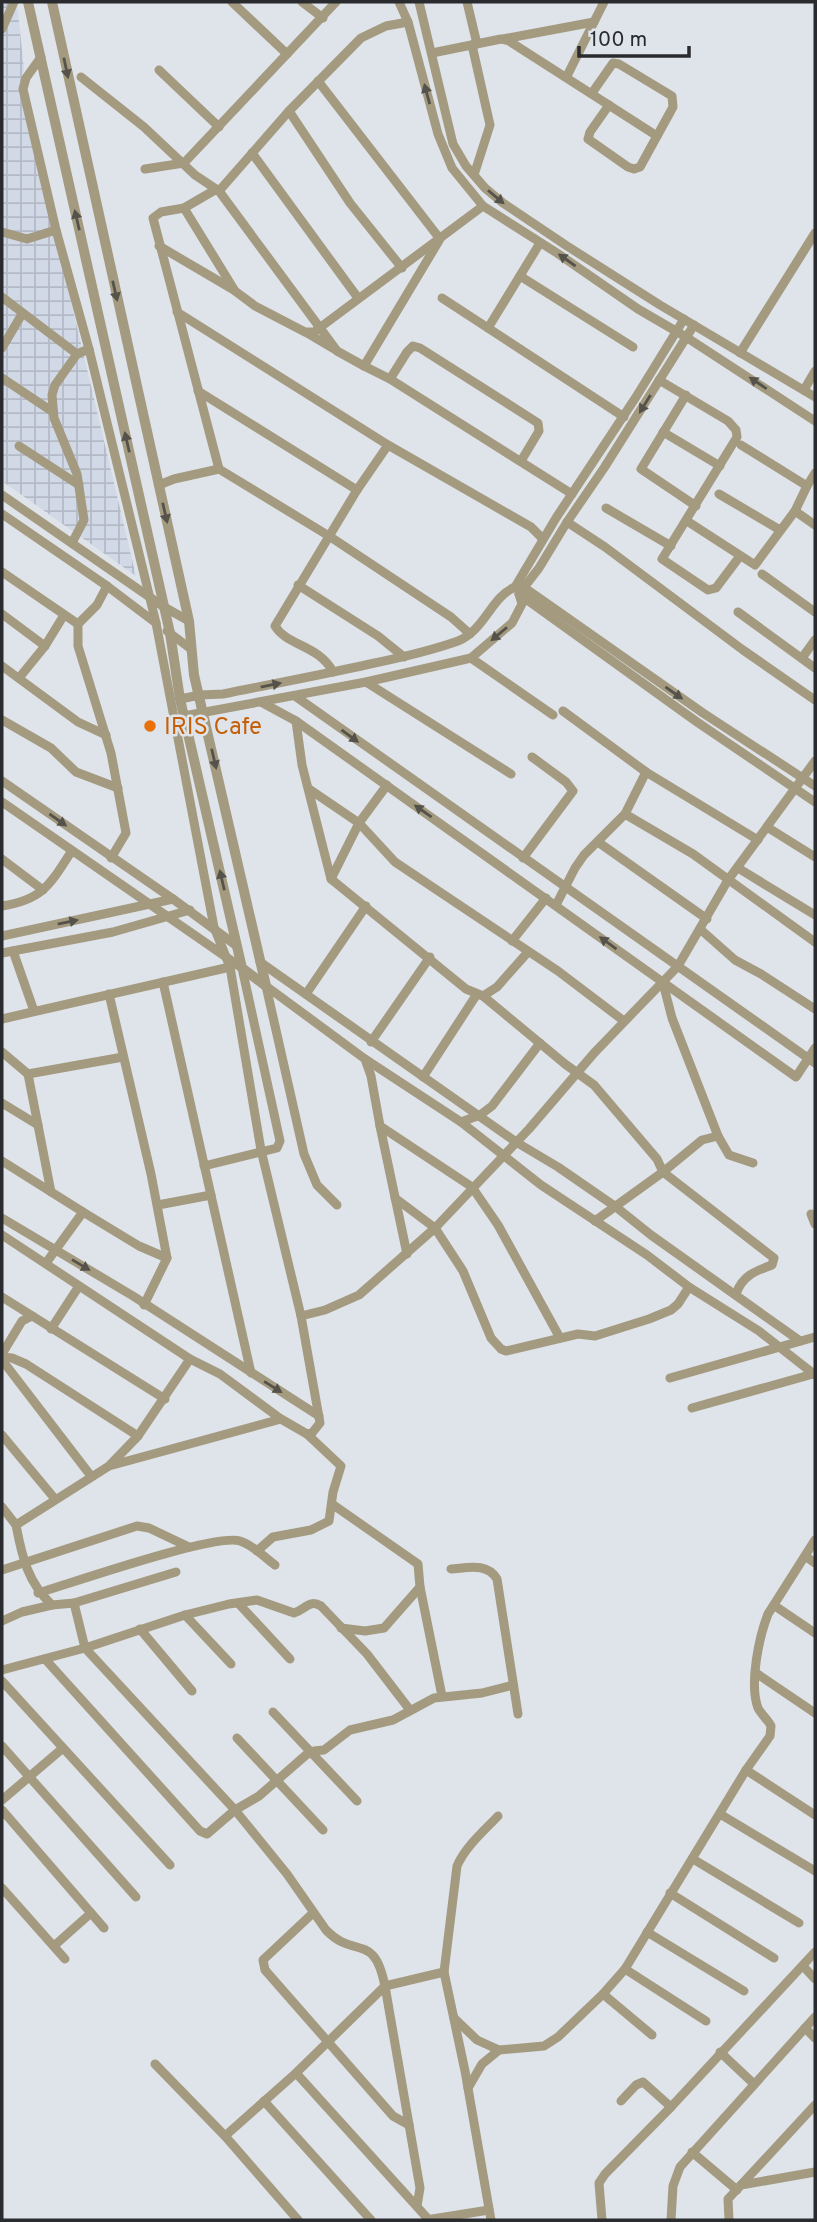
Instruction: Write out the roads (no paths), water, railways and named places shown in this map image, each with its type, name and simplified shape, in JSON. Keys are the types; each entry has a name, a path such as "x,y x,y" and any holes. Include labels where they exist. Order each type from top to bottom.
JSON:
{"street":[{"path":"2,29 14,2"},
{"path":"28,2 170,633 180,699 237,946 236,967 261,1150 301,1316 319,1416 318,1429 307,1434"},
{"path":"51,2 189,621 191,649 200,695 304,1154 317,1185 337,1205"},
{"path":"232,2 287,54"},
{"path":"302,2 323,18"},
{"path":"145,169 184,163 336,2"},
{"path":"399,2 408,22 438,134 452,167 483,206 638,309 815,421"},
{"path":"419,2 453,144 474,175 503,203 566,246 815,397"},
{"path":"467,2 490,125 474,175"},
{"path":"567,76 604,2"},
{"path":"408,22 386,26 361,37 217,190 184,208 154,215 153,218 219,469 329,536 451,617 470,634"},
{"path":"432,53 594,22"},
{"path":"501,39 515,44 567,76 657,136"},
{"path":"41,57 26,78 23,89 55,230 89,349 156,623 214,927 226,956"},
{"path":"592,93 612,63 620,64 667,93 674,101 643,164 634,169 588,139 609,105"},
{"path":"159,70 219,127"},
{"path":"81,77 116,103 217,190 337,351"},
{"path":"318,81 440,239"},
{"path":"289,111 351,203 402,268"},
{"path":"252,153 358,298"},
{"path":"305,332 314,332 321,328 483,206"},
{"path":"184,208 235,291"},
{"path":"2,232 27,239 55,230"},
{"path":"740,353 815,233"},
{"path":"364,366 440,239"},
{"path":"488,328 540,243"},
{"path":"159,246 235,291 255,306 390,379 572,494"},
{"path":"520,276 633,347"},
{"path":"2,297 77,354"},
{"path":"442,298 624,417"},
{"path":"177,312 388,445 531,527 542,539"},
{"path":"2,348 22,314"},
{"path":"184,716 366,682 471,658 512,622 522,604 519,588 542,539 624,417 684,319"},
{"path":"180,699 223,694 404,657 470,634 505,592 519,588 567,522 694,325"},
{"path":"390,379 413,346 459,373 538,423 539,430 521,461"},
{"path":"72,544 84,520 77,474 53,412 52,395 55,385 77,354 89,349"},
{"path":"804,390 815,370"},
{"path":"2,378 53,412"},
{"path":"659,380 728,421 736,430 737,437 662,559 708,590 716,588 740,556"},
{"path":"198,391 357,490"},
{"path":"686,395 641,469 696,506"},
{"path":"663,432 720,466"},
{"path":"333,672 324,657 276,629 276,621 388,445"},
{"path":"741,445 807,486"},
{"path":"19,446 79,485"},
{"path":"159,485 219,469"},
{"path":"687,521 755,565 794,511 815,473"},
{"path":"719,494 780,530"},
{"path":"2,495 164,607 189,621"},
{"path":"606,508 671,546"},
{"path":"794,511 815,525"},
{"path":"2,514 107,586 191,649"},
{"path":"567,522 815,700"},
{"path":"2,572 78,625"},
{"path":"762,573 815,612"},
{"path":"298,585 378,636 404,657"},
{"path":"107,586 97,605 78,625 78,646 106,735 126,834 111,858"},
{"path":"519,588 815,786"},
{"path":"519,588 697,722 815,802"},
{"path":"738,612 815,668"},
{"path":"2,614 45,646"},
{"path":"19,678 45,646 64,615"},
{"path":"802,658 815,640"},
{"path":"471,658 553,715"},
{"path":"2,666 78,722 106,735"},
{"path":"366,682 511,774"},
{"path":"295,696 812,1061"},
{"path":"261,702 296,721 796,1077 812,1061 815,1048"},
{"path":"563,711 646,772 758,840"},
{"path":"2,720 51,747 76,772 118,788"},
{"path":"296,721 302,765 331,879 466,989 480,995 594,1085 657,1159 663,1172 774,1258 772,1265 743,1279 736,1294"},
{"path":"523,858 573,791 566,782 532,757"},
{"path":"301,1316 325,1310 359,1295 435,1228 516,1142 624,1021 678,966 728,880 815,761"},
{"path":"556,905 580,861 625,814 646,772"},
{"path":"2,781 190,910 371,1042 616,1207 800,1342"},
{"path":"331,879 359,823 387,785"},
{"path":"309,789 359,823 395,862 558,971 624,1021"},
{"path":"2,802 71,852 226,956 236,967 365,1059 461,1122 541,1185 647,1255 689,1287 759,1331 814,1375"},
{"path":"625,814 693,854 815,942"},
{"path":"767,827 815,857"},
{"path":"598,842 707,919"},
{"path":"2,906 20,904 35,898 71,852"},
{"path":"2,859 43,890"},
{"path":"738,868 815,915"},
{"path":"512,941 546,898"},
{"path":"2,936 173,899"},
{"path":"306,994 366,906"},
{"path":"2,953 113,932 190,910"},
{"path":"700,929 735,960 815,1009"},
{"path":"13,951 34,1011"},
{"path":"423,1077 480,995 497,987 528,952"},
{"path":"371,1042 430,957"},
{"path":"2,1019 236,967"},
{"path":"204,1166 277,1148 281,1142 236,967"},
{"path":"163,982 251,1373"},
{"path":"663,983 672,1018 718,1136 729,1155 753,1163"},
{"path":"109,994 158,1205 167,1258 144,1305"},
{"path":"461,1122 480,1115 499,1098 540,1042"},
{"path":"2,1052 29,1074 51,1192"},
{"path":"29,1074 123,1057"},
{"path":"365,1059 371,1076 407,1254"},
{"path":"2,1103 38,1125"},
{"path":"380,1126 472,1187 498,1225 560,1338"},
{"path":"595,1221 702,1140 718,1136"},
{"path":"2,1161 139,1246 167,1258"},
{"path":"158,1205 211,1195"},
{"path":"396,1198 435,1228 463,1271 491,1338 500,1349 512,1351 578,1334 595,1336 660,1314 678,1304 689,1287"},
{"path":"46,1263 83,1212"},
{"path":"811,1214 815,1224"},
{"path":"2,1218 319,1416"},
{"path":"2,1235 190,1359 220,1374 281,1419 307,1434 341,1466 333,1492 331,1517 324,1525 273,1537 257,1551"},
{"path":"51,1329 79,1286"},
{"path":"2,1297 164,1399"},
{"path":"2,1357 22,1321 32,1316"},
{"path":"670,1378 815,1337"},
{"path":"2,1357 26,1364 138,1436"},
{"path":"2,1357 91,1476"},
{"path":"16,1525 108,1466 138,1436 190,1359"},
{"path":"220,1374 231,1360"},
{"path":"692,1408 814,1375"},
{"path":"108,1466 281,1419"},
{"path":"2,1434 55,1499"},
{"path":"332,1504 418,1564 420,1587 442,1696"},
{"path":"2,1507 16,1525 24,1564 38,1593 52,1605"},
{"path":"2,1570 137,1526 149,1528 189,1547"},
{"path":"38,1593 189,1547 231,1539 257,1551 275,1565"},
{"path":"454,2018 477,2040 499,2050 536,2048 551,2042 603,1994 625,1969 772,1731 769,1721 758,1708 756,1673 763,1628 768,1614 815,1540"},
{"path":"805,1556 815,1563"},
{"path":"451,1569 483,1567 494,1573 518,1714"},
{"path":"2,1620 22,1612 74,1603 176,1572"},
{"path":"341,1628 384,1628 420,1587"},
{"path":"2,1670 85,1648 185,1615 238,1603 257,1600 294,1613 309,1603 315,1603 371,1658 410,1710"},
{"path":"74,1603 85,1648 235,1810 333,1937 371,1952 378,1959 420,2188 418,2206"},
{"path":"238,1603 290,1659"},
{"path":"775,1606 815,1633"},
{"path":"185,1615 231,1664"},
{"path":"140,1629 192,1691"},
{"path":"45,1659 203,1834 211,1832 235,1810 259,1796 310,1752 324,1750 350,1730 393,1720 434,1698 482,1693 513,1685"},
{"path":"756,1673 815,1713"},
{"path":"2,1681 170,1865"},
{"path":"273,1712 357,1801"},
{"path":"237,1738 323,1830"},
{"path":"2,1746 136,1897"},
{"path":"2,1800 63,1748"},
{"path":"746,1770 815,1815"},
{"path":"2,1810 104,1928"},
{"path":"720,1814 815,1871"},
{"path":"296,2073 428,2220 490,2215 444,1972 457,1866 461,1855 498,1816"},
{"path":"693,1859 799,1923"},
{"path":"2,1888 65,1959"},
{"path":"670,1893 774,1958"},
{"path":"55,1945 91,1913"},
{"path":"313,1913 268,1954 263,1966 393,2116 409,2125"},
{"path":"648,1932 744,1991"},
{"path":"602,2220 599,2183 605,2174 815,1952"},
{"path":"803,1966 815,1979"},
{"path":"625,1969 706,2021"},
{"path":"225,2136 296,2073 385,1986 444,1972"},
{"path":"603,1994 652,2035"},
{"path":"671,2220 673,2186 680,2168 815,2017"},
{"path":"805,2028 815,2038"},
{"path":"468,2088 482,2064 499,2050"},
{"path":"720,2052 754,2084"},
{"path":"155,2064 225,2136 298,2220"},
{"path":"621,2101 636,2085 643,2082 671,2107"},
{"path":"264,2101 371,2220"},
{"path":"729,2220 727,2203 815,2105"},
{"path":"692,2152 739,2187 815,2172"}],"place":[{"name":"IRIS Cafe","path":"150,726"}]}
